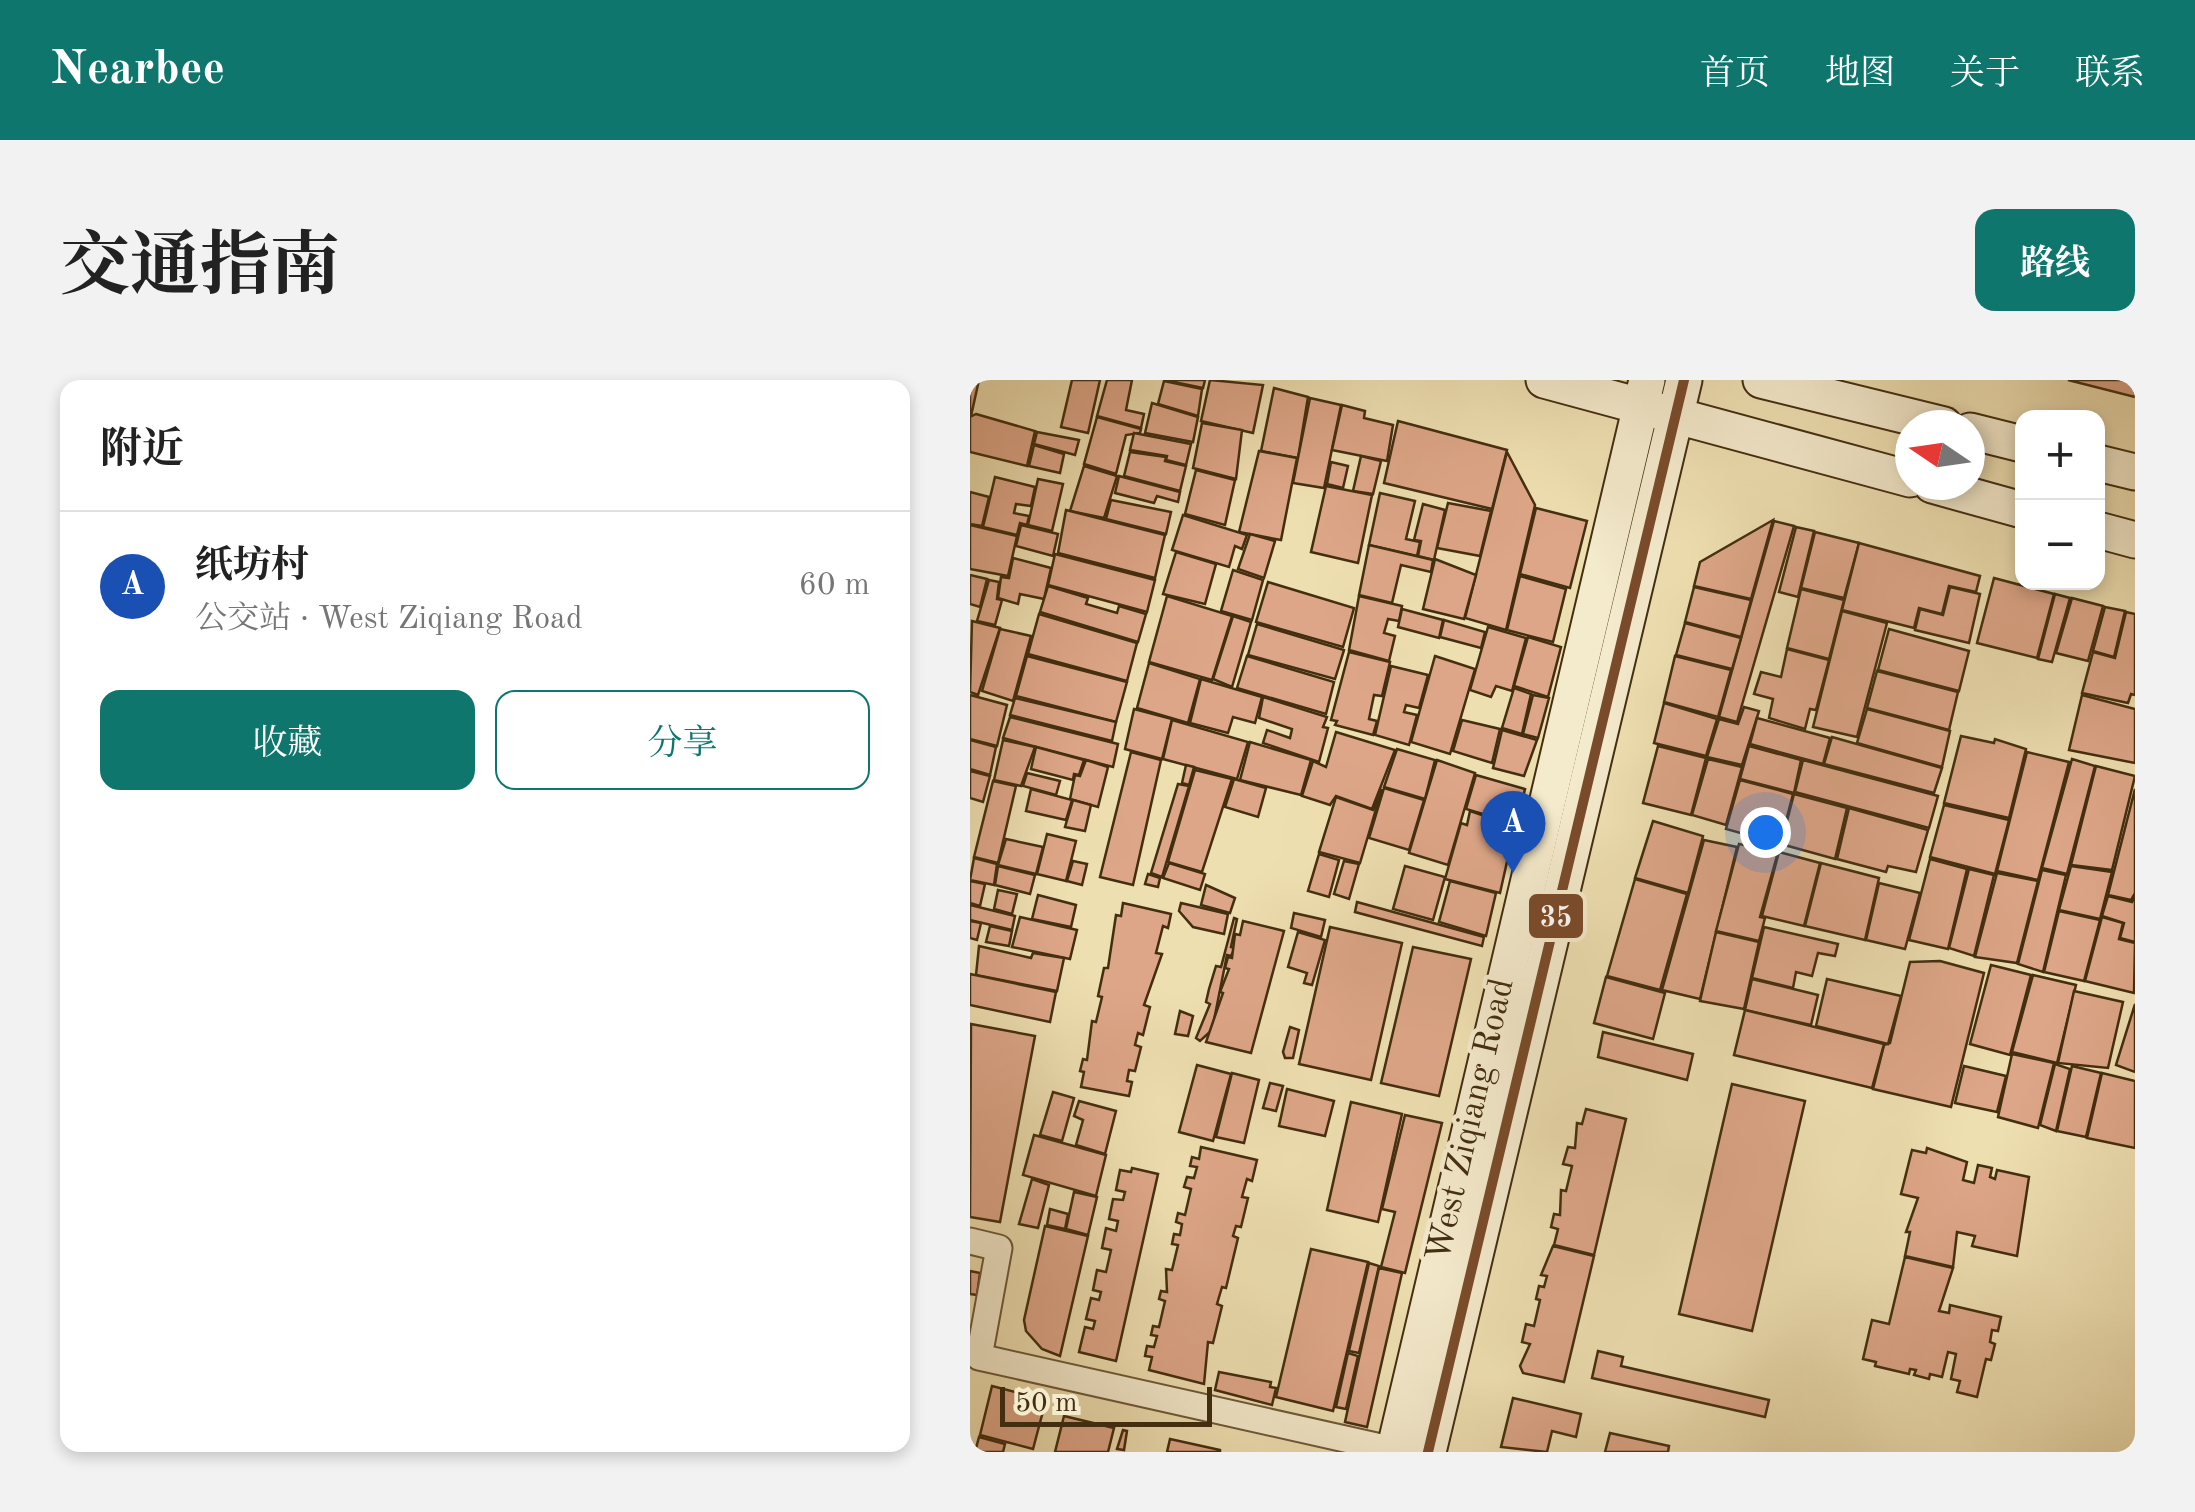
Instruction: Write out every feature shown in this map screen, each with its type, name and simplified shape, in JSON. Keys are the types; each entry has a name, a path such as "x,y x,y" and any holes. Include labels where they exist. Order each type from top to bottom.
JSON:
{"main road":[{"path":"1544,380 1644,392 1676,415 1895,475"},
{"name":"West Ziqiang Road","path":"1405,1451 1684,380"},
{"path":"1762,380 1895,413"},
{"name":"West Ziqiang Road","path":"1405,1451 1644,392"},
{"path":"1985,435 2015,442"},
{"path":"2105,465 2135,472"},
{"path":"1985,500 2015,508"},
{"path":"2105,532 2135,540"}],"street":[{"path":"970,1241 1000,1248 979,1357 1405,1451"}],"building":[{"path":"970,380 979,380 971,416 970,416"},
{"path":"1072,380 1100,380 1088,433 1061,427"},
{"path":"1107,380 1132,380 1126,410 1144,414 1141,428 1097,416"},
{"path":"1164,380 1205,380 1203,388"},
{"path":"1210,380 1263,385 1253,433 1201,421"},
{"path":"2068,380 2135,380 2135,397"},
{"path":"1164,381 1202,389 1198,416 1158,404"},
{"path":"1274,388 1308,397 1298,458 1261,451"},
{"path":"1310,398 1341,405 1324,488 1293,483"},
{"path":"1152,403 1198,417 1193,442 1145,433"},
{"path":"1342,405 1365,411 1364,418 1393,425 1387,461 1332,450"},
{"path":"976,414 1035,431 1027,466 970,452 970,417"},
{"path":"1097,417 1141,429 1140,433 1126,435 1116,474 1084,464"},
{"path":"1398,421 1507,450 1492,509 1384,483"},
{"path":"1202,423 1242,430 1236,479 1193,468"},
{"path":"1037,432 1079,440 1075,455 1034,444"},
{"path":"1134,433 1191,444 1186,465 1166,460 1167,456 1130,450"},
{"path":"1034,445 1064,454 1060,473 1029,466"},
{"path":"1259,451 1297,458 1281,540 1239,532"},
{"path":"1130,452 1166,457 1165,461 1186,466 1180,491 1124,476"},
{"path":"1507,452 1535,505 1506,630 1465,618"},
{"path":"1361,456 1381,461 1373,494 1353,491"},
{"path":"1331,462 1348,466 1343,488 1327,484"},
{"path":"1084,466 1117,476 1104,518 1070,511"},
{"path":"1196,470 1235,480 1225,525 1185,514"},
{"path":"1119,476 1180,492 1178,502 1157,496 1154,503 1115,493"},
{"path":"995,477 1035,487 1031,506 1016,504 1014,513 1029,516 1027,525 1020,523 1017,535 983,527"},
{"path":"1038,479 1063,484 1052,531 1028,525"},
{"path":"1326,486 1372,495 1358,563 1311,552"},
{"path":"970,492 989,497 982,526 970,524"},
{"path":"1380,493 1415,501 1406,539 1420,542 1417,556 1369,545"},
{"path":"1111,500 1171,512 1166,534 1106,519"},
{"path":"1448,503 1491,511 1480,556 1437,548"},
{"path":"1423,504 1445,510 1434,560 1418,556 1421,541 1414,540"},
{"path":"1536,508 1587,521 1570,588 1520,574"},
{"path":"1066,510 1165,535 1155,578 1058,553"},
{"path":"1183,515 1247,535 1242,549 1235,546 1229,567 1172,550"},
{"path":"1773,520 1751,599 1694,586 1700,562"},
{"path":"1774,521 1794,526 1737,722 1719,717"},
{"path":"970,525 1017,536 1008,576 970,569"},
{"path":"1021,525 1058,534 1053,556 1016,546"},
{"path":"1796,527 1814,531 1798,597 1779,592"},
{"path":"1815,532 1859,543 1844,598 1801,588"},
{"path":"1250,534 1275,541 1264,578 1238,569"},
{"path":"1859,543 1980,576 1976,592 1949,586 1942,614 1919,608 1914,628 1842,610"},
{"path":"1369,545 1433,560 1431,572 1401,565 1392,603 1359,595"},
{"path":"1176,552 1216,564 1205,604 1163,594"},
{"path":"1055,554 1155,580 1147,612 1048,585"},
{"path":"1013,558 1051,568 1044,599 1020,594 1018,604 998,598 1001,577 1009,578"},
{"path":"1435,559 1476,575 1464,619 1423,609"},
{"path":"1233,570 1263,580 1252,620 1221,611"},
{"path":"970,575 987,579 980,607 970,604"},
{"path":"1520,576 1566,589 1553,642 1507,630"},
{"path":"1994,578 2015,584 2015,590 2054,594 2037,658 1977,643"},
{"path":"989,580 999,582 997,599 1002,600 995,625 977,621"},
{"path":"1268,582 1354,608 1343,647 1256,622"},
{"path":"1048,586 1088,598 1086,604 1117,613 1119,606 1146,614 1138,642 1040,612"},
{"path":"1694,587 1751,600 1741,637 1685,622"},
{"path":"1950,587 1980,594 1969,643 1915,630 1920,609 1943,615"},
{"path":"1801,589 1844,600 1829,659 1787,648"},
{"path":"2055,594 2070,598 2052,662 2038,659"},
{"path":"1167,596 1232,616 1212,680 1149,662"},
{"path":"1359,596 1402,606 1399,621 1388,619 1384,633 1395,636 1389,661 1349,650"},
{"path":"2072,598 2103,606 2088,661 2056,653"},
{"path":"2105,607 2125,611 2114,657 2093,651"},
{"path":"1402,609 1443,620 1439,638 1398,627"},
{"path":"1842,611 1887,623 1857,737 1813,727"},
{"path":"2126,612 2135,614 2135,695 2131,694 2128,703 2082,693 2093,652 2115,658"},
{"path":"1039,614 1137,643 1127,681 1028,654"},
{"path":"1233,616 1251,622 1232,687 1213,679"},
{"path":"1444,620 1485,632 1481,648 1440,637"},
{"path":"972,621 1000,628 978,695 970,692"},
{"path":"1685,623 1741,638 1732,669 1676,655"},
{"path":"1257,624 1344,650 1335,679 1248,655"},
{"path":"1488,627 1526,638 1512,691 1496,686 1491,697 1470,690"},
{"path":"1000,629 1031,636 1013,701 982,691"},
{"path":"1889,629 1969,651 1959,691 1878,670"},
{"path":"1528,637 1561,647 1548,697 1514,686"},
{"path":"1787,649 1829,660 1816,710 1810,709 1805,729 1769,718 1773,699 1754,694 1761,672 1781,677"},
{"path":"1349,652 1390,662 1382,696 1374,695 1369,719 1377,721 1373,735 1335,725 1337,721 1331,720"},
{"path":"1027,656 1127,682 1116,722 1016,696"},
{"path":"1247,656 1334,682 1326,714 1237,688"},
{"path":"1435,656 1475,669 1450,754 1411,742"},
{"path":"1675,656 1731,670 1718,717 1664,702"},
{"path":"1149,663 1200,679 1188,723 1137,708"},
{"path":"1391,666 1428,675 1419,708 1406,705 1404,712 1417,715 1409,745 1375,735"},
{"path":"1877,671 1958,692 1949,730 1867,708"},
{"path":"1201,679 1262,697 1255,723 1233,717 1228,733 1190,723"},
{"path":"1514,688 1531,694 1522,734 1502,728"},
{"path":"970,695 1007,705 997,746 970,739"},
{"path":"1533,695 1549,698 1538,738 1523,734"},
{"path":"2082,695 2135,709 2135,763 2069,750"},
{"path":"1263,697 1327,717 1319,762 1263,743 1267,730 1290,738 1292,729 1259,718"},
{"path":"1015,698 1116,722 1112,741 1010,715"},
{"path":"1664,703 1717,719 1706,756 1654,743"},
{"path":"1744,707 1759,711 1742,765 1707,757 1719,719 1738,724"},
{"path":"1134,709 1172,719 1162,759 1125,749"},
{"path":"1867,709 1950,731 1942,767 1857,743"},
{"path":"1010,717 1118,744 1113,767 1003,738"},
{"path":"1757,718 1830,738 1823,764 1750,744"},
{"path":"1172,720 1248,742 1237,779 1163,759"},
{"path":"1462,720 1500,729 1492,763 1453,751"},
{"path":"1502,730 1537,740 1524,776 1493,768"},
{"path":"1336,732 1395,750 1372,809 1336,796 1330,805 1302,796 1313,761 1326,767"},
{"path":"1961,736 1994,743 1995,739 2026,749 2009,818 1944,803"},
{"path":"1832,737 1942,768 1934,793 1824,764"},
{"path":"970,740 996,747 990,775 970,769"},
{"path":"1003,740 1035,747 1021,786 994,780"},
{"path":"1250,742 1311,760 1301,795 1240,780"},
{"path":"1658,746 1706,758 1691,815 1643,803"},
{"path":"1749,746 1801,760 1794,793 1740,779"},
{"path":"1036,747 1084,760 1079,775 1074,774 1073,780 1031,769"},
{"path":"1397,749 1435,760 1425,799 1384,787"},
{"path":"1131,752 1161,760 1133,885 1100,877"},
{"path":"2027,752 2069,762 2038,880 1997,871"},
{"path":"1708,759 1742,767 1726,825 1692,815"},
{"path":"2072,759 2095,766 2067,874 2042,868"},
{"path":"1086,760 1108,767 1098,807 1070,799 1075,775 1080,776"},
{"path":"1437,760 1475,773 1448,865 1409,853"},
{"path":"1803,760 1938,796 1929,828 1795,792"},
{"path":"1186,765 1194,767 1189,785 1182,783"},
{"path":"2096,766 2135,776 2112,870 2071,865"},
{"path":"1195,770 1232,779 1202,872 1168,862"},
{"path":"970,771 990,776 983,802 970,798"},
{"path":"1027,773 1060,781 1056,795 1023,786"},
{"path":"1476,775 1525,789 1516,824 1466,809"},
{"path":"1234,779 1266,788 1258,817 1225,807"},
{"path":"1740,780 1793,794 1780,844 1726,829"},
{"path":"993,781 1016,786 998,863 974,857"},
{"path":"1178,784 1189,786 1162,877 1151,873"},
{"path":"1384,788 1424,800 1409,850 1369,838"},
{"path":"1031,789 1072,800 1066,820 1026,811"},
{"path":"1382,789 1360,863 1319,852 1336,797 1373,810"},
{"path":"2135,789 2135,893 2131,900 2108,895"},
{"path":"1794,794 1847,808 1835,859 1781,844"},
{"path":"1073,800 1091,805 1085,831 1065,827"},
{"path":"1944,805 2009,820 1995,874 1930,857"},
{"path":"1849,808 1928,830 1916,872 1888,866 1886,872 1837,859"},
{"path":"1470,811 1515,826 1500,893 1445,879 1461,823 1467,825"},
{"path":"1653,821 1703,836 1688,893 1635,878"},
{"path":"1047,834 1076,841 1066,881 1037,874"},
{"path":"1006,839 1043,847 1036,874 998,865"},
{"path":"1704,840 1737,847 1700,999 1662,990"},
{"path":"1739,844 1778,852 1760,917 1765,918 1759,941 1716,931"},
{"path":"1779,852 1820,863 1804,926 1762,916"},
{"path":"1319,854 1339,860 1329,897 1308,891"},
{"path":"974,858 997,864 994,885 970,880"},
{"path":"1930,859 1967,869 1948,949 1909,940"},
{"path":"1073,861 1087,864 1082,885 1067,881"},
{"path":"1344,861 1359,864 1349,899 1334,894"},
{"path":"1169,863 1205,874 1200,890 1163,878"},
{"path":"1821,863 1879,878 1865,940 1805,926"},
{"path":"998,866 1035,875 1030,894 995,885"},
{"path":"1405,866 1445,877 1433,920 1393,909"},
{"path":"2071,866 2112,872 2100,919 2059,910"},
{"path":"1969,869 1994,875 1974,956 1949,948"},
{"path":"2042,870 2066,875 2043,972 2018,964"},
{"path":"1997,873 2038,881 2017,963 1975,957"},
{"path":"1148,874 1160,878 1158,887 1145,884"},
{"path":"1635,879 1687,894 1660,990 1607,976"},
{"path":"970,881 985,884 980,906 970,903"},
{"path":"1450,881 1496,893 1486,936 1439,922"},
{"path":"1879,883 1920,893 1905,949 1866,940"},
{"path":"1206,885 1235,898 1230,913 1201,905"},
{"path":"998,890 1017,894 1012,914 994,909"},
{"path":"1038,895 1076,905 1071,927 1032,919"},
{"path":"2135,895 2135,942 2120,938 2124,923 2102,916 2108,896 2132,902"},
{"path":"1357,902 1484,937 1482,946 1355,912"},
{"path":"1123,903 1171,914 1168,928 1163,926 1156,953 1162,954 1144,1005 1150,1007 1143,1035 1138,1033 1135,1045 1141,1047 1135,1071 1129,1070 1129,1096 1081,1087 1084,1072 1080,1071 1083,1059 1087,1060 1116,915 1121,916"},
{"path":"1181,903 1228,914 1224,934 1193,927 1179,911"},
{"path":"970,905 1015,916 1012,930 970,920"},
{"path":"2059,911 2100,920 2084,981 2044,972"},
{"path":"1294,913 1325,920 1321,937 1291,928"},
{"path":"1020,917 1077,930 1070,959 1012,947"},
{"path":"2102,917 2123,923 2119,939 2135,943 2134,993 2085,981"},
{"path":"1234,918 1237,919 1231,947 1235,948 1231,956 1227,955 1212,1030 1200,1041 1196,1038 1210,1004 1206,1002 1209,989 1216,966 1221,967"},
{"path":"970,921 981,923 977,940 970,938"},
{"path":"1243,921 1284,931 1251,1053 1206,1042 1223,993 1220,992 1229,969 1225,968 1228,957 1232,958 1235,934 1240,935"},
{"path":"990,926 1012,931 1009,946 986,942"},
{"path":"1330,927 1402,943 1371,1080 1299,1064"},
{"path":"1764,927 1838,944 1835,956 1818,953 1812,976 1796,972 1793,988 1752,978"},
{"path":"1298,932 1325,940 1312,985 1304,983 1307,973 1288,967"},
{"path":"1716,932 1759,942 1744,1009 1700,1001"},
{"path":"979,946 1031,958 1033,953 1064,958 1057,991 976,975"},
{"path":"1413,947 1471,959 1439,1096 1381,1083"},
{"path":"1940,961 1984,973 1951,1107 1873,1089 1884,1045 1890,1043 1910,962"},
{"path":"1991,965 2031,975 2010,1055 1970,1044"},
{"path":"970,974 1056,992 1050,1022 970,1005"},
{"path":"2033,975 2076,985 2057,1063 2012,1052"},
{"path":"1606,977 1665,993 1653,1039 1594,1023"},
{"path":"1752,979 1818,995 1811,1025 1745,1010"},
{"path":"1827,979 1901,996 1888,1044 1816,1026"},
{"path":"2074,991 2123,1002 2108,1068 2058,1063"},
{"path":"2135,1004 2135,1072 2116,1065"},
{"path":"1745,1010 1884,1044 1872,1088 1734,1055"},
{"path":"1180,1011 1193,1016 1188,1036 1175,1034"},
{"path":"971,1024 1035,1036 1000,1222 970,1217"},
{"path":"1290,1027 1299,1030 1293,1058 1285,1058 1283,1052"},
{"path":"1603,1032 1693,1054 1687,1080 1598,1057"},
{"path":"2012,1054 2054,1063 2038,1128 1998,1117"},
{"path":"2055,1064 2070,1069 2056,1131 2040,1125"},
{"path":"1197,1065 1231,1074 1213,1141 1179,1132"},
{"path":"1964,1066 2006,1076 1997,1112 1955,1103"},
{"path":"2072,1066 2101,1073 2086,1137 2057,1131"},
{"path":"1232,1073 1259,1080 1244,1143 1216,1137"},
{"path":"2102,1073 2135,1081 2135,1148 2087,1138"},
{"path":"1270,1083 1283,1086 1276,1111 1263,1108"},
{"path":"1732,1084 1805,1101 1752,1331 1679,1314"},
{"path":"1287,1089 1334,1101 1325,1136 1279,1126"},
{"path":"1053,1092 1074,1098 1062,1141 1040,1135"},
{"path":"1079,1101 1116,1111 1105,1154 1076,1145 1083,1120 1074,1116"},
{"path":"1351,1102 1402,1114 1378,1222 1327,1210"},
{"path":"1586,1109 1626,1119 1594,1255 1554,1245 1558,1229 1551,1227 1554,1214 1560,1215 1561,1190 1566,1191 1572,1166 1563,1164 1568,1147 1575,1148 1577,1123 1582,1124"},
{"path":"1405,1115 1442,1123 1405,1273 1381,1267 1395,1212 1382,1209"},
{"path":"1034,1135 1106,1155 1096,1196 1023,1175"},
{"path":"1201,1147 1257,1160 1252,1181 1247,1179 1242,1197 1248,1198 1241,1227 1236,1226 1233,1236 1238,1238 1226,1288 1222,1287 1217,1304 1222,1306 1213,1343 1208,1342 1204,1384 1149,1370 1152,1357 1145,1356 1147,1346 1154,1347 1157,1336 1151,1335 1153,1326 1159,1327 1165,1301 1159,1299 1161,1291 1167,1292 1166,1269 1172,1270 1178,1245 1172,1244 1174,1234 1180,1235 1178,1213 1185,1215 1191,1189 1184,1187 1187,1177 1194,1178 1197,1167 1190,1166 1192,1157 1199,1159"},
{"path":"1927,1148 1967,1162 1963,1180 1974,1183 1978,1165 1992,1168 1990,1177 1995,1179 1997,1170 2029,1177 2017,1256 1972,1246 1975,1236 1957,1232 1953,1267 1905,1256 1910,1232 1906,1232 1918,1198 1901,1194 1912,1150 1926,1153"},
{"path":"1132,1168 1158,1174 1116,1361 1079,1352 1085,1327 1093,1329 1095,1321 1086,1319 1091,1298 1099,1300 1101,1292 1093,1290 1097,1270 1106,1272 1111,1250 1102,1248 1106,1228 1116,1231 1118,1221 1109,1219 1113,1199 1123,1200 1125,1192 1116,1190 1120,1170 1131,1172"},
{"path":"1032,1179 1049,1185 1038,1228 1019,1224"},
{"path":"1074,1192 1097,1197 1088,1235 1066,1229"},
{"path":"1050,1209 1068,1214 1065,1229 1047,1225"},
{"path":"1045,1226 1088,1236 1060,1356 1042,1349 1026,1331 1024,1320"},
{"path":"1553,1246 1594,1256 1564,1382 1523,1373 1520,1366 1530,1344 1522,1342 1526,1324 1534,1326 1539,1286 1544,1287 1547,1276 1541,1275"},
{"path":"1311,1249 1368,1262 1333,1411 1276,1397"},
{"path":"1905,1257 1953,1268 1939,1311 1949,1313 1950,1305 2001,1317 1998,1331 1992,1330 1990,1342 1995,1344 1991,1360 1986,1359 1977,1397 1957,1392 1960,1381 1951,1379 1956,1354 1948,1352 1942,1377 1930,1374 1929,1379 1914,1375 1916,1370 1910,1369 1909,1374 1863,1359 1872,1320 1889,1324"},
{"path":"1369,1263 1379,1266 1359,1353 1349,1351"},
{"path":"1379,1268 1402,1273 1367,1427 1345,1422"},
{"path":"970,1271 980,1273 977,1295 970,1294"},
{"path":"1598,1351 1623,1357 1621,1366 1769,1400 1765,1417 1592,1378"},
{"path":"1348,1353 1358,1356 1346,1409 1336,1407"},
{"path":"1219,1372 1271,1382 1270,1387 1276,1388 1272,1405 1215,1390"},
{"path":"992,1386 1046,1400 1033,1449 980,1435"},
{"path":"1513,1398 1581,1414 1576,1437 1552,1431 1547,1452 1501,1447"},
{"path":"1064,1416 1114,1428 1108,1452 1055,1452"},
{"path":"1123,1430 1127,1431 1124,1450 1117,1449"},
{"path":"1610,1433 1669,1446 1668,1452 1605,1452"},
{"path":"979,1437 1005,1444 1003,1452 975,1452"},
{"path":"1170,1439 1220,1450 1220,1452 1167,1452"}],"transit line":[{"name":"35","path":"1428,1452 1684,380"}],"place":[{"name":"纸坊村","path":"1513,873"}]}
